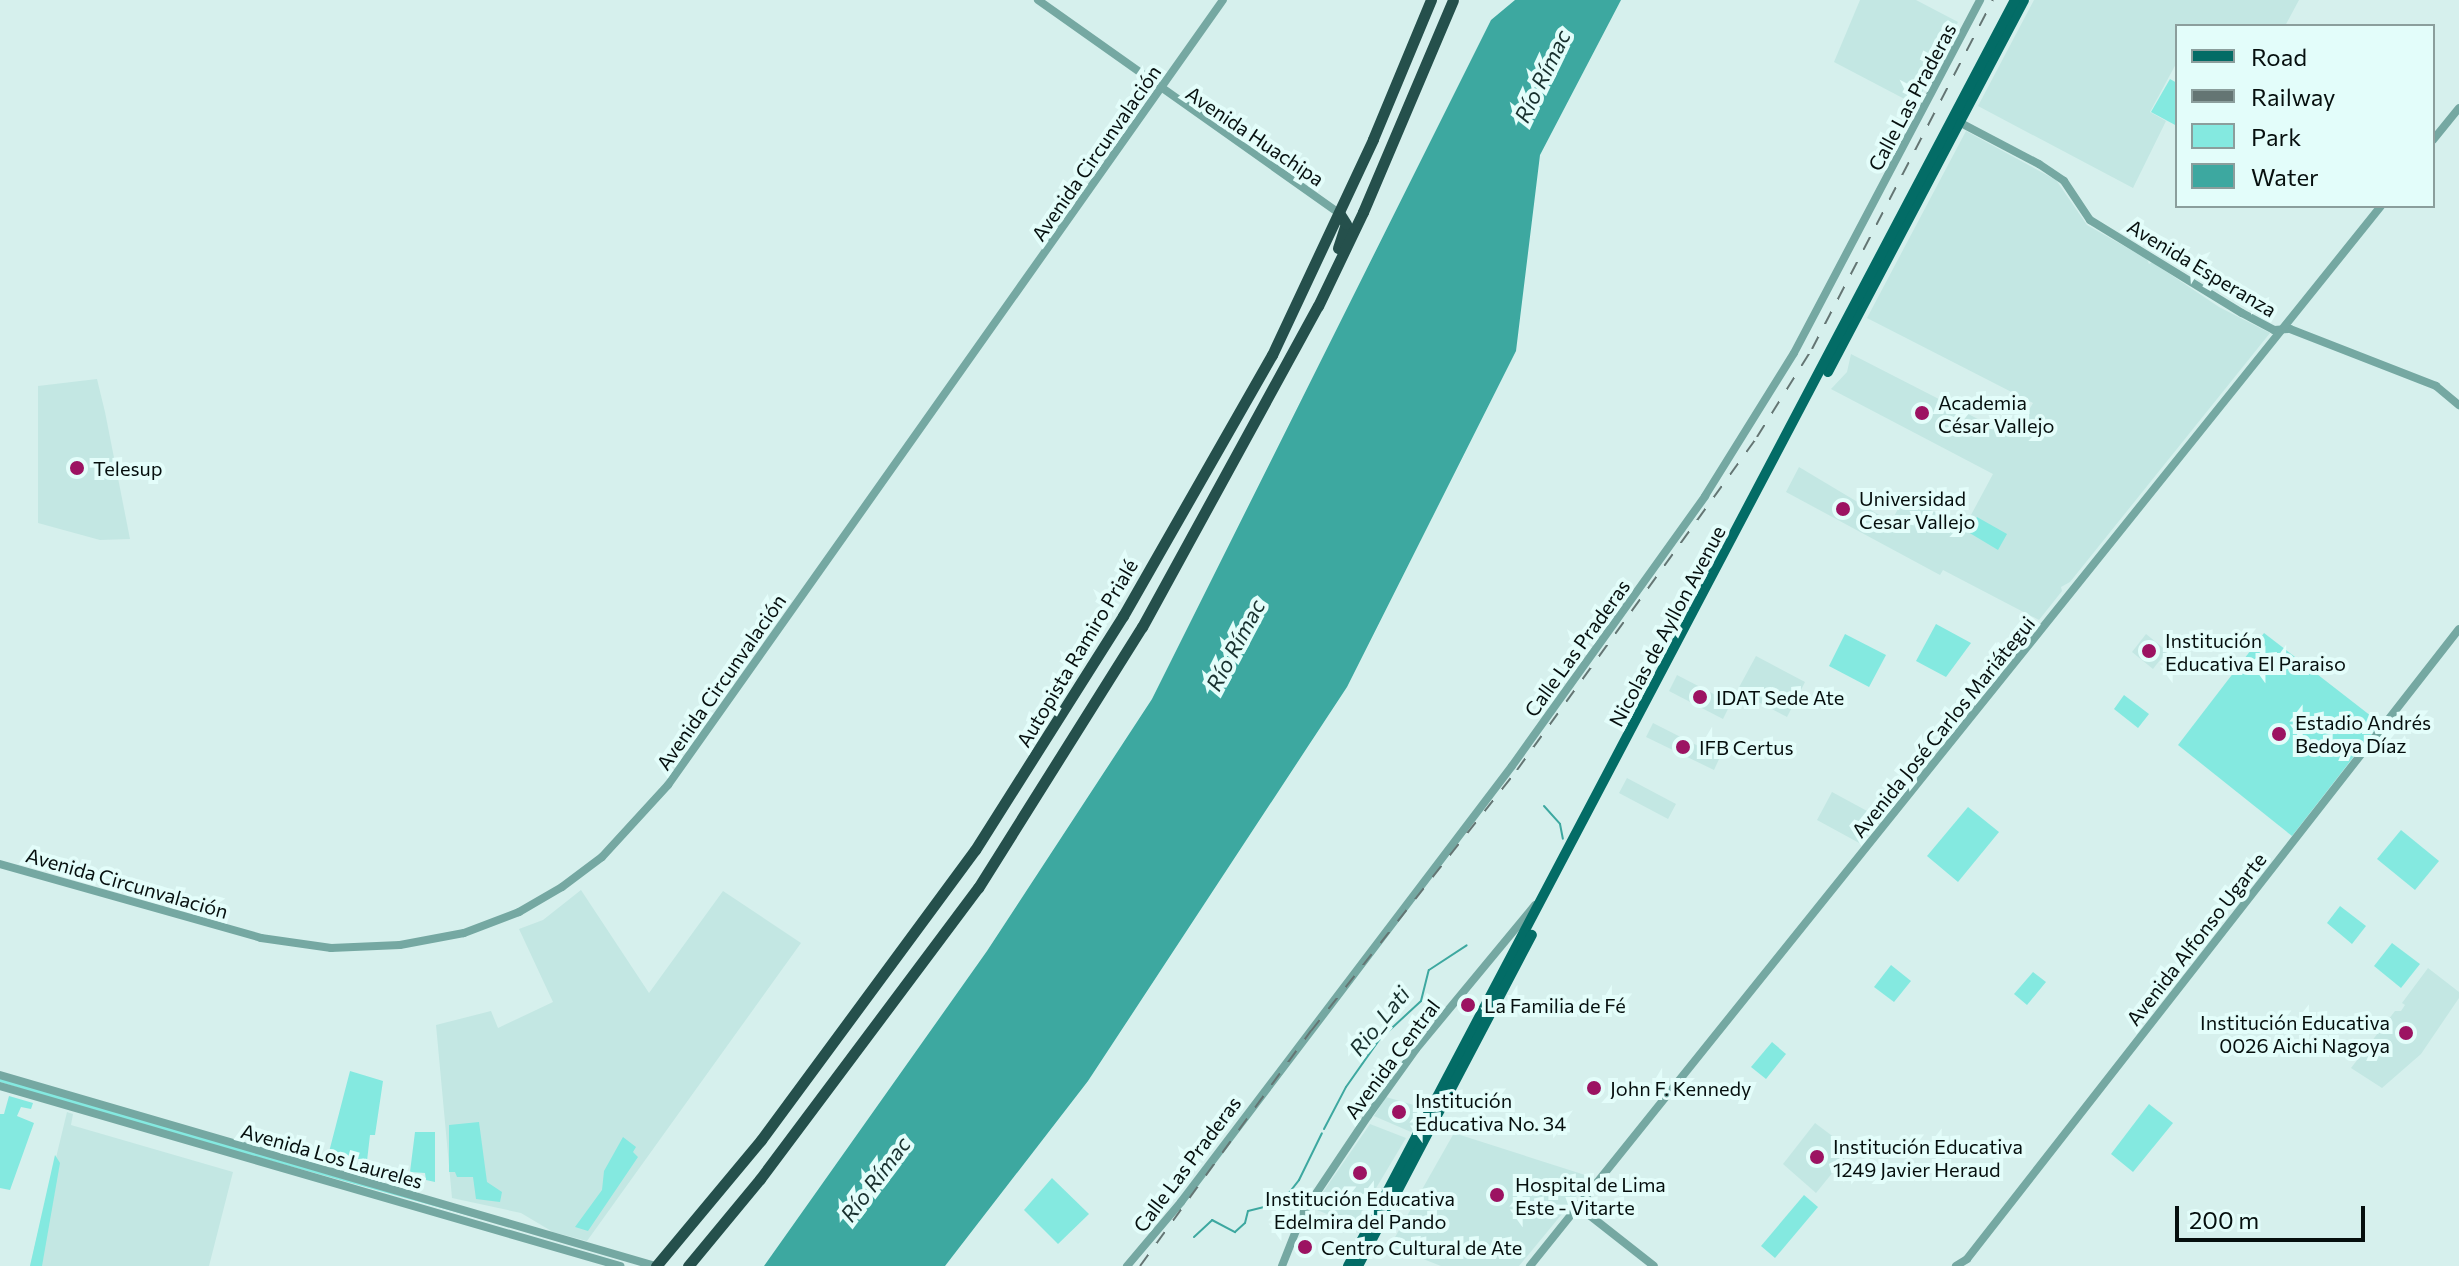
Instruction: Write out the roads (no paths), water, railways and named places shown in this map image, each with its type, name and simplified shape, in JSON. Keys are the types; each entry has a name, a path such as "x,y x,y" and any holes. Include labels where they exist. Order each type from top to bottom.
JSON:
{"highway":[{"name":"Autopista Ramiro Prialé","path":"655,1266 753,1151 975,850 1123,616 1272,355 1339,213 1431,0"},
{"name":"Autopista Ramiro Prialé","path":"688,1266 760,1179 978,888 1142,627 1318,306 1357,226 1453,0"},
{"path":"1318,306 1326,274 1346,229 1345,219 1339,213"},
{"path":"831,1046 845,1048 847,1061"}],"main road":[{"name":"Nicolas de Ayllon Avenue","path":"1956,121 2015,0"},
{"name":"Nicolas de Ayllon Avenue","path":"1348,1266 1956,121 2024,0"},
{"name":"Nicolas de Ayllon Avenue","path":"1358,1266 1914,200"}],"street":[{"name":"Avenida Huachipa","path":"1038,0 1160,90 1339,213"},
{"name":"Avenida Circunvalación","path":"0,864 261,938 331,948 400,945 464,933 519,912 562,887 602,857 668,785 1223,0"},
{"name":"Calle Las Praderas","path":"1127,1266 1181,1202 1512,766 1705,496 1794,353 1980,0"},
{"path":"2435,138 2459,108"},
{"name":"Avenida Esperanza","path":"1956,121 2039,164 2064,181 2090,220 2242,313 2274,330 2282,329 2326,342 2436,386 2459,405"},
{"name":"Avenida José Carlos Mariátegui","path":"1530,1266 2379,208"},
{"name":"Avenida Alfonso Ugarte","path":"1956,1266 1967,1259 2459,629"},
{"name":"Avenida Central","path":"1282,1266 1303,1213 1368,1116 1416,1049 1551,885"},
{"name":"Avenida Los Laureles","path":"0,1075 655,1266"},
{"name":"Avenida Los Laureles","path":"0,1086 620,1266"},
{"path":"1579,1207 1654,1266"}],"water":[{"name":"Río Rímac","path":"1515,0 1621,0 1540,155 1516,351 1347,687 1088,1081 945,1266 764,1266 987,951 1152,699 1491,20"}],"waterway":[{"name":"Rio_Lati","path":"1544,806 1560,824 1563,839"},
{"name":"Rio_Lati","path":"1324,1129 1346,1087 1379,1040 1421,1001 1429,970 1467,945"},
{"name":"Rio_Lati","path":"1285,1198 1299,1180 1322,1133"},
{"name":"Rio_Lati","path":"1194,1237 1212,1220 1235,1232 1245,1223 1248,1211 1279,1203"}],"railway":[{"path":"1140,1266 1311,1031 1517,770 1757,437 1812,349 1993,0"}],"place":[{"name":"Academia César Vallejo","path":"1922,413"},
{"name":"Telesup","path":"77,468"},
{"name":"Universidad Cesar Vallejo","path":"1843,509"},
{"name":"Institución Educativa El Paraiso","path":"2149,651"},
{"name":"IDAT Sede Ate","path":"1700,697"},
{"name":"Estadio Andrés Bedoya Díaz","path":"2279,734"},
{"name":"IFB Certus","path":"1683,747"},
{"name":"La Familia de Fé","path":"1468,1005"},
{"name":"Institución Educativa 0026 Aichi Nagoya","path":"2406,1033"},
{"name":"John F. Kennedy","path":"1594,1088"},
{"name":"Institución Educativa No. 34","path":"1399,1112"},
{"name":"Institución Educativa 1249 Javier Heraud","path":"1817,1157"},
{"name":"Institución Educativa Edelmira del Pando","path":"1360,1173"},
{"name":"Hospital de Lima Este - Vitarte","path":"1497,1195"},
{"name":"Centro Cultural de Ate","path":"1305,1247"}]}
